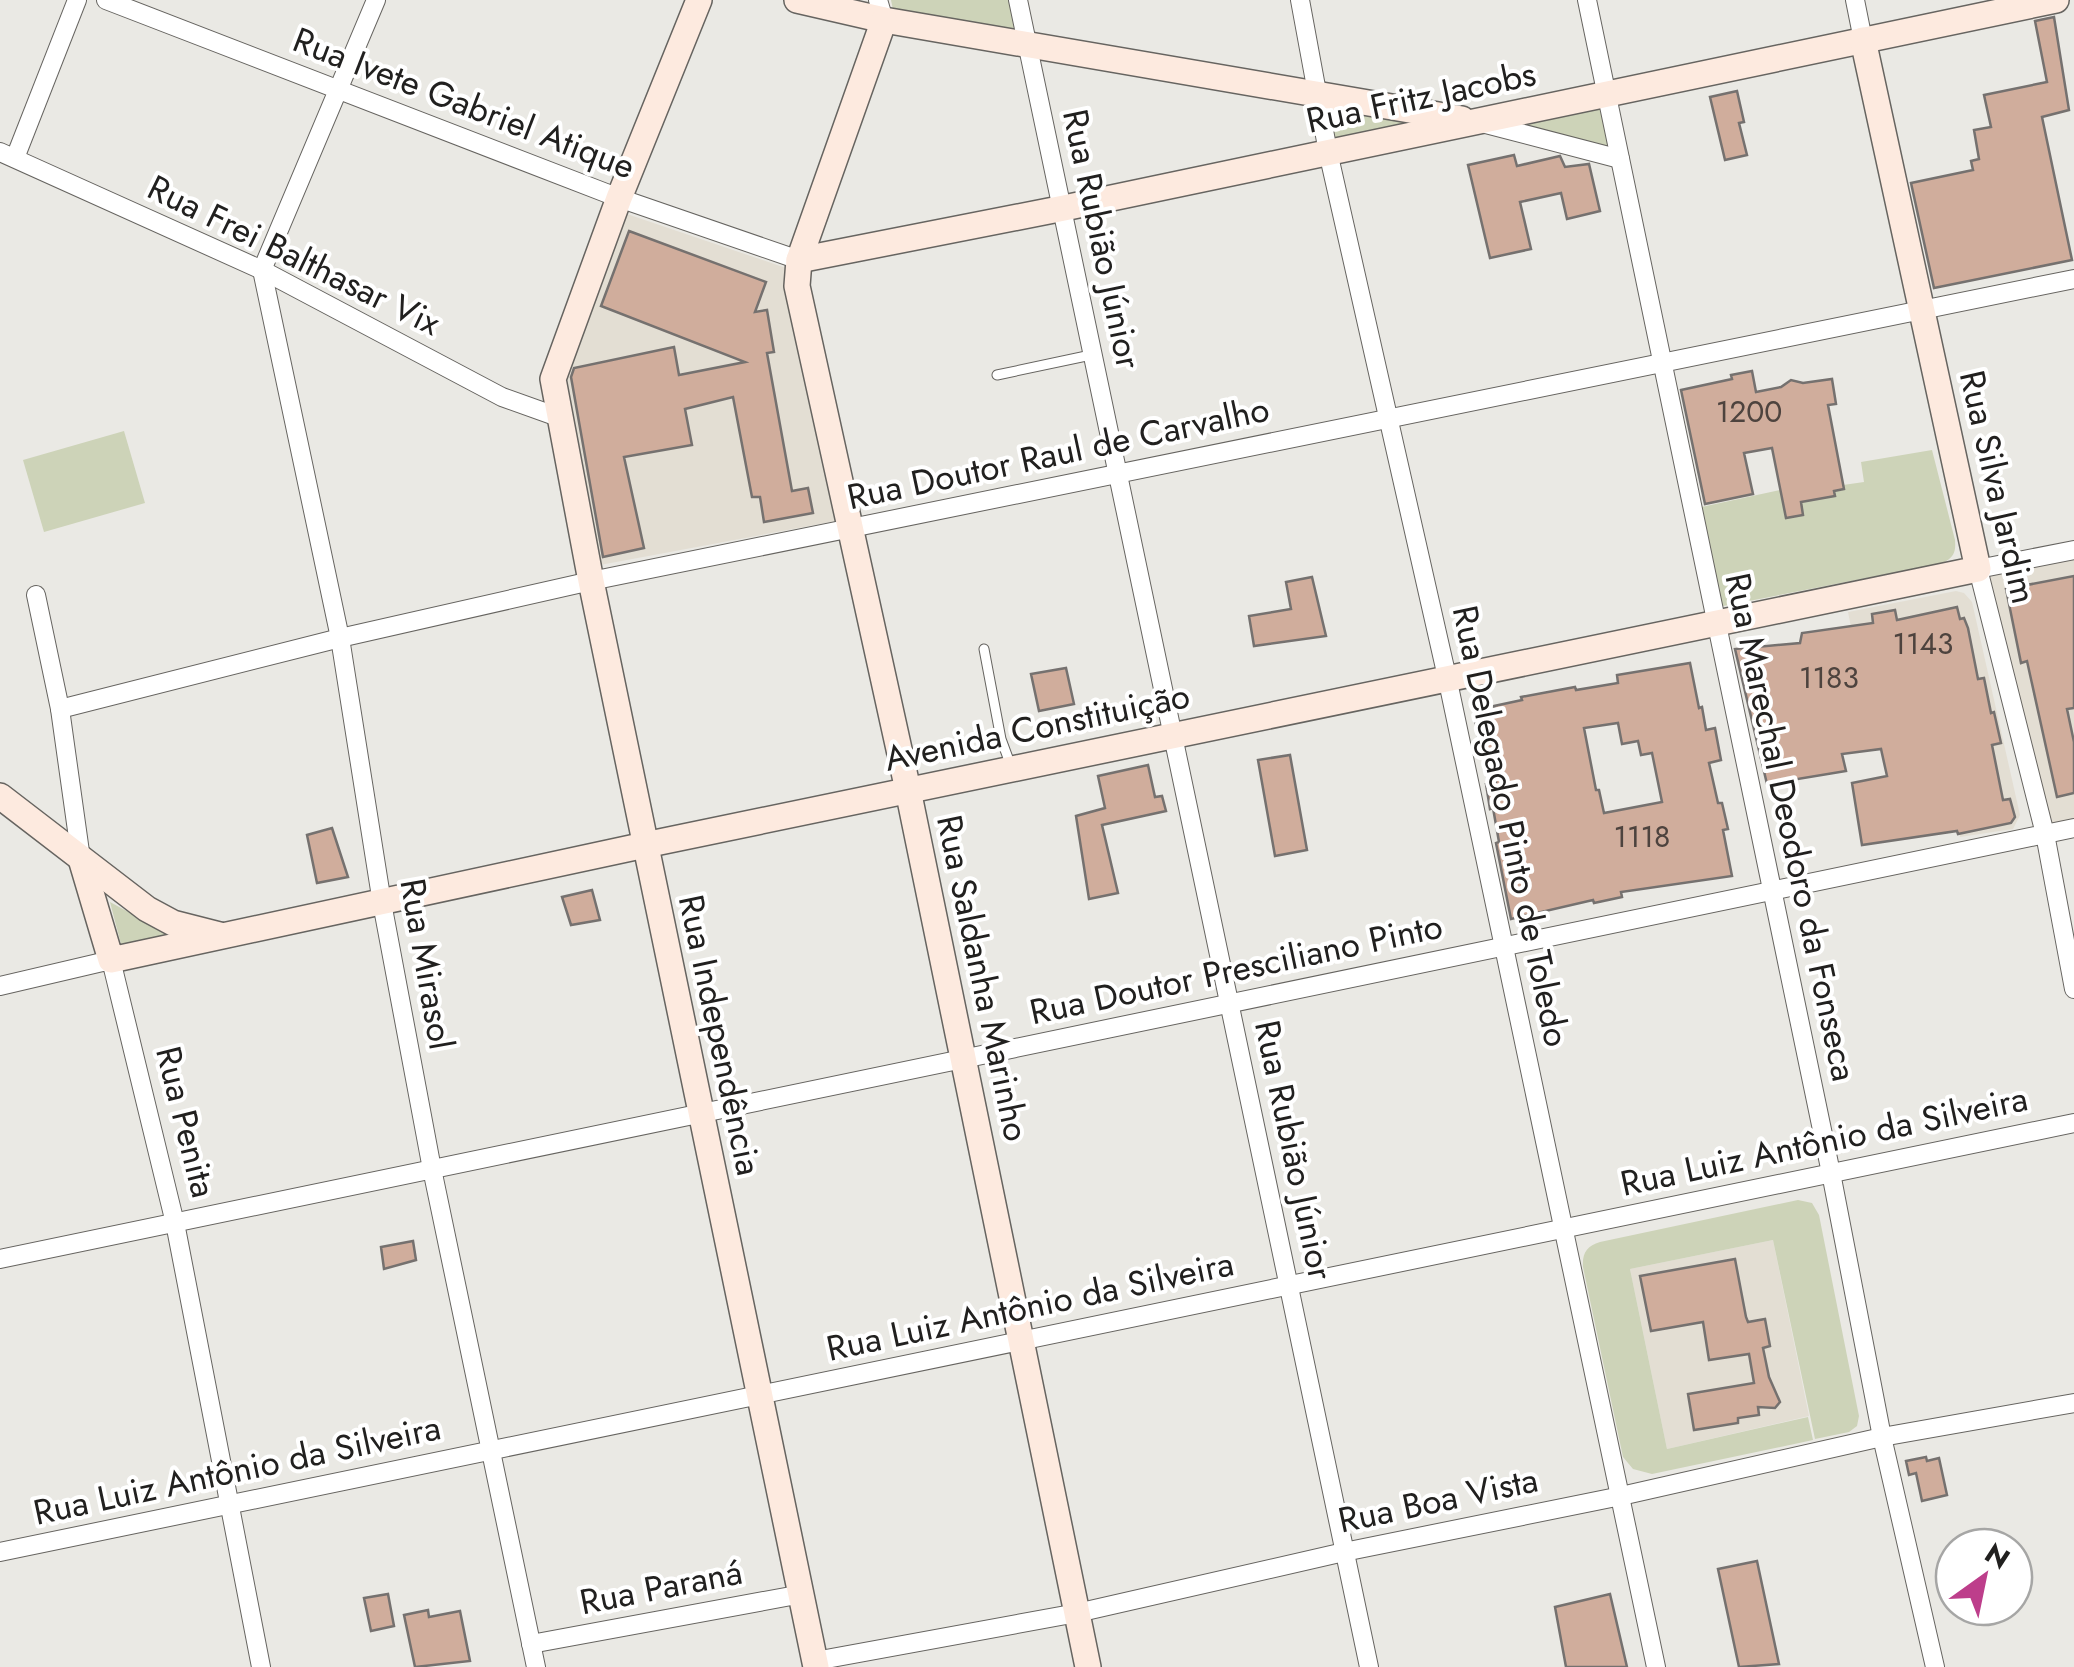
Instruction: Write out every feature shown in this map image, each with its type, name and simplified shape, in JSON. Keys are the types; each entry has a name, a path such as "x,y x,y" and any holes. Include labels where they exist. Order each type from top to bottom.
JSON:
{"street":[{"path":"8,155 77,0"},
{"name":"Rua Ivete Gabriel Atique","path":"106,0 619,198 800,260"},
{"path":"262,270 376,0"},
{"name":"Rua Independência","path":"699,0 619,198 553,379 590,581 816,1664"},
{"name":"Rua Rubião Júnior","path":"1018,0 1368,1667"},
{"name":"Rua Delegado Pinto de Toledo","path":"1300,0 1328,152 1448,677 1656,1667"},
{"name":"Rua Marechal Deodoro da Fonseca","path":"1587,0 1831,1174 1882,1438 1935,1667"},
{"name":"Rua Silva Jardim","path":"1855,0 1978,568 2045,834 2074,989"},
{"name":"Rua Fritz Jacobs","path":"800,260 2056,0"},
{"path":"807,1 881,10 1026,44 1477,122 1620,159"},
{"name":"Rua Saldanha Marinho","path":"881,10 800,260 797,286 908,790 1088,1667"},
{"name":"Rua Frei Balthasar Vix","path":"8,155 262,270 502,397 558,417"},
{"name":"Rua Mirasol","path":"262,270 340,638 382,903 432,1170 536,1667"},
{"name":"Rua Doutor Raul de Carvalho","path":"60,709 340,638 590,581 2074,278"},
{"path":"1978,568 2074,550"},
{"name":"Avenida Constituição","path":"112,960 1978,568"},
{"name":"Rua Penita","path":"36,595 60,709 80,859 112,960 175,1223 261,1667"},
{"path":"0,796 146,909 173,923 224,936"},
{"name":"Rua Doutor Presciliano Pinto","path":"0,1259 2074,828"},
{"path":"0,986 112,960"},
{"name":"Rua Luiz Antônio da Silveira","path":"0,1552 2074,1122"},
{"name":"Rua Boa Vista","path":"816,1664 1077,1613 1882,1438 2074,1403"},
{"name":"Rua Paraná","path":"532,1644 802,1594"}],"lane":[{"path":"997,375 1094,354"},
{"path":"984,650 1012,769"}],"shaded area":[{"path":"627,214 786,268 784,285 836,521 600,565 563,382"},
{"path":"2074,555 2074,822 2049,827 1987,572"},
{"path":"1956,591 1972,602 2020,815 2013,829 1960,837 1951,803 1857,657 1848,612"},
{"path":"1773,1240 1809,1416 1667,1449 1630,1269"}],"green space":[{"path":"891,0 1013,0 1018,32 893,10"},
{"path":"1328,100 1456,124 1336,145"},
{"path":"1604,100 1616,154 1498,123"},
{"path":"124,431 145,503 44,532 23,460"},
{"path":"1932,450 1955,540 1954,554 1947,561 1718,607 1697,508 1780,490 1786,517 1803,515 1801,502 1834,496 1834,491 1843,485 1864,482 1861,462"},
{"path":"110,902 178,939 122,948"},
{"path":"1798,1200 1812,1203 1819,1215 1859,1416 1857,1426 1849,1432 1815,1439 1773,1240 1630,1269 1667,1449 1808,1417 1813,1440 1652,1474 1633,1469 1623,1457 1583,1267 1586,1251 1600,1242"}],"building":[{"path":"2054,17 2069,110 2042,117 2072,260 1934,288 1911,183 1973,170 1971,161 1979,159 1974,130 1991,127 1984,95 2047,82 2035,21"},
{"path":"1737,91 1747,155 1725,160 1710,97"},
{"path":"1514,155 1517,166 1560,156 1565,167 1589,164 1600,211 1567,219 1561,193 1520,202 1531,249 1490,258 1468,165"},
{"path":"629,231 766,282 755,312 767,310 774,352 767,353 792,491 808,488 813,513 764,522 760,497 752,497 733,397 685,409 692,445 624,457 644,548 603,557 571,377 574,368 674,347 679,375 745,362 601,306"},
{"path":"1752,371 1756,392 1781,387 1791,380 1803,383 1832,379 1836,404 1828,405 1844,489 1834,491 1835,496 1801,502 1803,515 1786,518 1772,448 1744,453 1753,494 1705,504 1681,390"},
{"path":"2074,576 2074,708 2067,709 2074,742 2074,793 2057,797 2027,661 2021,663 2006,589"},
{"path":"1312,577 1326,636 1254,646 1249,616 1291,609 1286,582"},
{"path":"1957,607 1968,628 1978,679 1984,678 1991,713 1994,712 2001,743 1992,745 2003,800 2010,799 2015,817 2011,823 1958,834 1957,831 1862,845 1852,783 1887,776 1881,749 1842,754 1846,771 1767,784 1735,649 1800,643 1802,633 1873,623 1872,614 1895,610 1897,620"},
{"path":"1690,663 1706,730 1715,728 1721,760 1709,763 1728,829 1723,830 1732,876 1621,892 1622,897 1511,919 1486,784 1496,782 1491,755 1482,757 1474,715 1495,711 1494,706 1522,700 1521,697 1618,683 1617,675","holes":["1618,723 1622,744 1638,741 1641,755 1652,753 1662,802 1604,813 1584,728"]},
{"path":"1066,668 1074,704 1039,711 1031,674"},
{"path":"1290,755 1307,850 1275,856 1258,760"},
{"path":"1148,765 1155,797 1162,796 1166,811 1102,825 1118,893 1089,899 1076,816 1105,808 1098,776"},
{"path":"332,828 348,877 317,883 307,835"},
{"path":"592,890 600,920 571,925 562,897"},
{"path":"413,1241 416,1260 384,1269 381,1247"},
{"path":"1735,1259 1748,1322 1765,1319 1770,1346 1763,1348 1780,1402 1775,1408 1758,1407 1759,1415 1738,1418 1738,1423 1694,1430 1688,1394 1754,1383 1749,1354 1709,1360 1703,1322 1651,1331 1640,1276"},
{"path":"1926,1457 1927,1461 1939,1458 1947,1495 1922,1501 1916,1473 1909,1475 1906,1461"},
{"path":"1757,1561 1779,1664 1739,1667 1718,1569"},
{"path":"388,1594 394,1626 371,1631 364,1598"},
{"path":"1610,1594 1627,1667 1566,1667 1555,1607"},
{"path":"428,1610 429,1617 460,1611 470,1661 415,1667 404,1615"}]}
